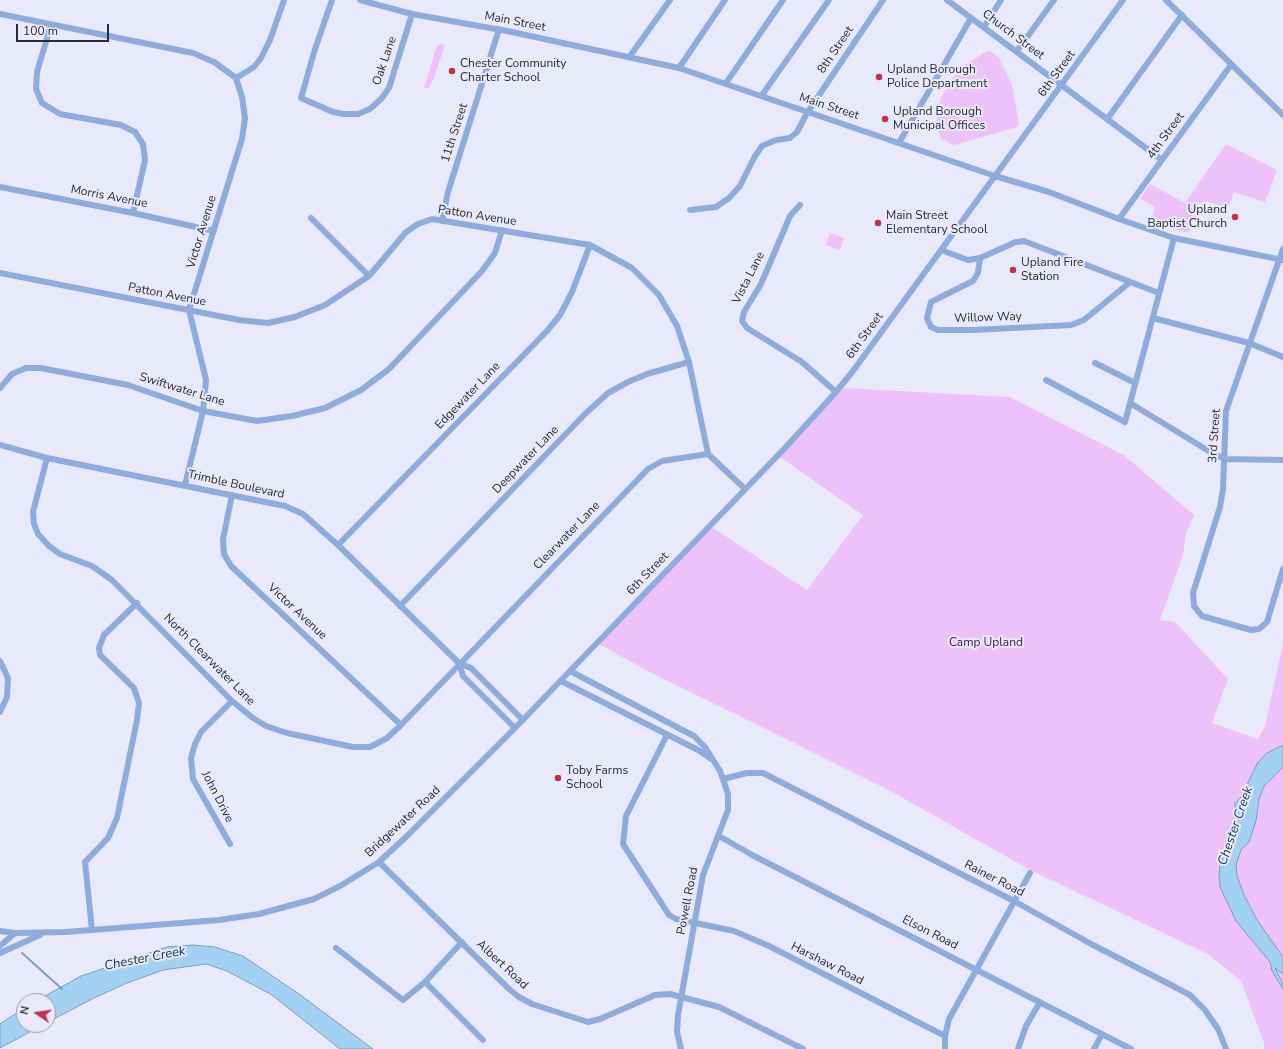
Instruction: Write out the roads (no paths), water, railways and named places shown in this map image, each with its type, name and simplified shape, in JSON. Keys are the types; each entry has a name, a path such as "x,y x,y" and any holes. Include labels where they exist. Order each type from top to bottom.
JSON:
{"street":[{"path":"0,14 193,53 214,62 236,78 254,66 261,58 270,40 284,0"},
{"name":"Oak Lane","path":"332,0 315,48 301,98 333,112 344,114 358,114 370,109 382,98 389,88 412,14"},
{"name":"Main Street","path":"365,0 412,14 499,29 630,56 679,68 762,95 807,113 995,176 1050,192 1119,219 1174,238 1281,260"},
{"path":"630,56 670,0"},
{"path":"679,68 726,0"},
{"path":"726,83 783,0"},
{"path":"762,95 829,0"},
{"name":"8th Street","path":"690,210 716,207 729,198 740,186 755,156 762,146 776,140 790,138 797,132 807,113 883,0"},
{"name":"Church Street","path":"947,0 1062,86 1108,118 1162,160"},
{"path":"984,27 1001,0"},
{"path":"1016,51 1054,0"},
{"name":"6th Street","path":"587,653 745,489 853,372 1124,0"},
{"path":"1166,0 1283,115"},
{"path":"1108,118 1182,15"},
{"path":"899,143 972,18"},
{"path":"51,25 37,72 36,89 42,103 60,114 121,125 135,132 143,144 145,160 133,213"},
{"name":"11th Street","path":"442,221 448,192 499,29"},
{"name":"4th Street","path":"1119,219 1231,65"},
{"name":"Victor Avenue","path":"189,310 242,139 245,118 242,97 236,78"},
{"name":"Morris Avenue","path":"0,188 133,213 214,231"},
{"name":"Vista Lane","path":"800,205 790,216 761,284 744,312 742,321 748,328 802,362 836,392"},
{"path":"311,218 369,276"},
{"name":"Patton Avenue","path":"0,273 239,320 268,323 295,317 325,305 369,276 406,232 418,224 432,219 590,245 632,268 659,295 677,326 689,362 708,454"},
{"name":"Swiftwater Lane","path":"0,388 12,374 26,368 41,368 128,385 203,411 257,421 292,416 325,408 361,390 389,369 482,271 495,253 502,230"},
{"path":"1046,380 1125,422 1174,238"},
{"path":"942,250 968,260 980,258 1016,242 1024,241 1080,261 1129,283 1159,293"},
{"name":"Edgewater Lane","path":"338,545 547,331 560,315 572,292 590,245"},
{"name":"3rd Street","path":"1283,249 1281,260 1249,343 1226,411 1223,490 1220,507 1193,594 1194,606 1202,616 1251,630 1263,627 1269,617 1283,569"},
{"name":"Willow Way","path":"980,258 978,273 973,281 931,302 927,318 932,327 938,330 1071,325 1084,320 1129,283"},
{"path":"185,485 203,411 206,380 189,310"},
{"path":"1153,318 1249,343 1283,357"},
{"name":"Deepwater Lane","path":"400,606 585,414 608,393 647,374 689,362"},
{"path":"1095,363 1135,383"},
{"path":"1130,403 1212,453 1224,458 1283,460"},
{"name":"Trimble Boulevard","path":"0,444 47,458 285,506 302,514 338,545 459,664 471,668 523,720"},
{"path":"708,454 745,489"},
{"name":"Clearwater Lane","path":"459,664 648,468 662,461 708,454"},
{"name":"North Clearwater Lane","path":"47,458 33,512 34,524 38,534 60,554 100,571 137,603 232,701 266,726 287,733 353,747 370,747 387,738 401,725 459,664"},
{"name":"Victor Avenue","path":"232,495 223,539 224,554 231,566 401,725"},
{"path":"92,930 85,862 108,838 115,823 121,804 136,728 139,703 134,688 100,655 99,648 104,635 137,603"},
{"name":"Bridgewater Road","path":"0,931 46,934 219,920 269,912 299,904 330,891 379,862 523,720 587,653"},
{"path":"0,661 8,678 7,696 0,712"},
{"name":"Trimble Boulevard","path":"459,664 463,676 515,728"},
{"name":"Powell Road","path":"570,671 694,736 705,747 724,779 728,794 728,810 719,836 710,853 703,875 678,1015 677,1032 681,1049"},
{"name":"Powell Road","path":"560,681 700,751 715,762"},
{"name":"John Drive","path":"230,844 193,778 191,758 195,744 201,732 232,701"},
{"name":"Harshaw Road","path":"667,734 626,816 623,844 669,915 676,919 734,931 769,946 945,1036"},
{"name":"Rainer Road","path":"724,779 747,773 763,773 1014,901 1190,995 1212,1019 1226,1049"},
{"name":"Elson Road","path":"719,836 754,856 1130,1049"},
{"name":"Albert Road","path":"379,862 519,997 532,1004 588,1022 600,1020 655,995 670,994 719,1008 803,1049"},
{"path":"945,1049 945,1036 949,1019 1030,873"},
{"path":"0,946 16,933"},
{"path":"0,953 46,934"},
{"path":"336,948 403,1000 425,982 462,942"},
{"path":"425,982 483,1040"},
{"path":"1018,1049 1026,1026 1040,1002"},
{"path":"1094,1049 1102,1034"}],"water":[{"name":"Chester Creek","path":"1283,745 1283,767 1264,786 1259,799 1256,821 1249,842 1241,850 1236,865 1237,876 1244,895 1257,920 1283,957 1283,974 1275,968 1283,984 1283,989 1272,971 1270,962 1236,921 1220,887 1219,874 1220,865 1235,821 1235,803 1241,797 1258,762 1267,753"},
{"name":"Chester Creek","path":"193,945 215,947 243,956 299,994 373,1049 340,1049 272,995 227,971 206,964 163,970 127,983 56,1018 56,993 50,993 81,976 167,947"},
{"path":"16,1013 16,1033 28,1033 0,1048 0,1024"}],"waterway":[{"path":"22,953 62,989"}],"place":[{"name":"Chester Community Charter School","path":"452,71"},
{"name":"Upland Borough Police Department","path":"879,77"},
{"name":"Upland Borough Municipal Offices","path":"885,119"},
{"name":"Upland Baptist Church","path":"1235,217"},
{"name":"Main Street Elementary School","path":"878,223"},
{"name":"Upland Fire Station","path":"1013,270"},
{"name":"Toby Farms School","path":"558,778"}],"park label":[{"name":"Camp Upland","path":"986,643"}]}
